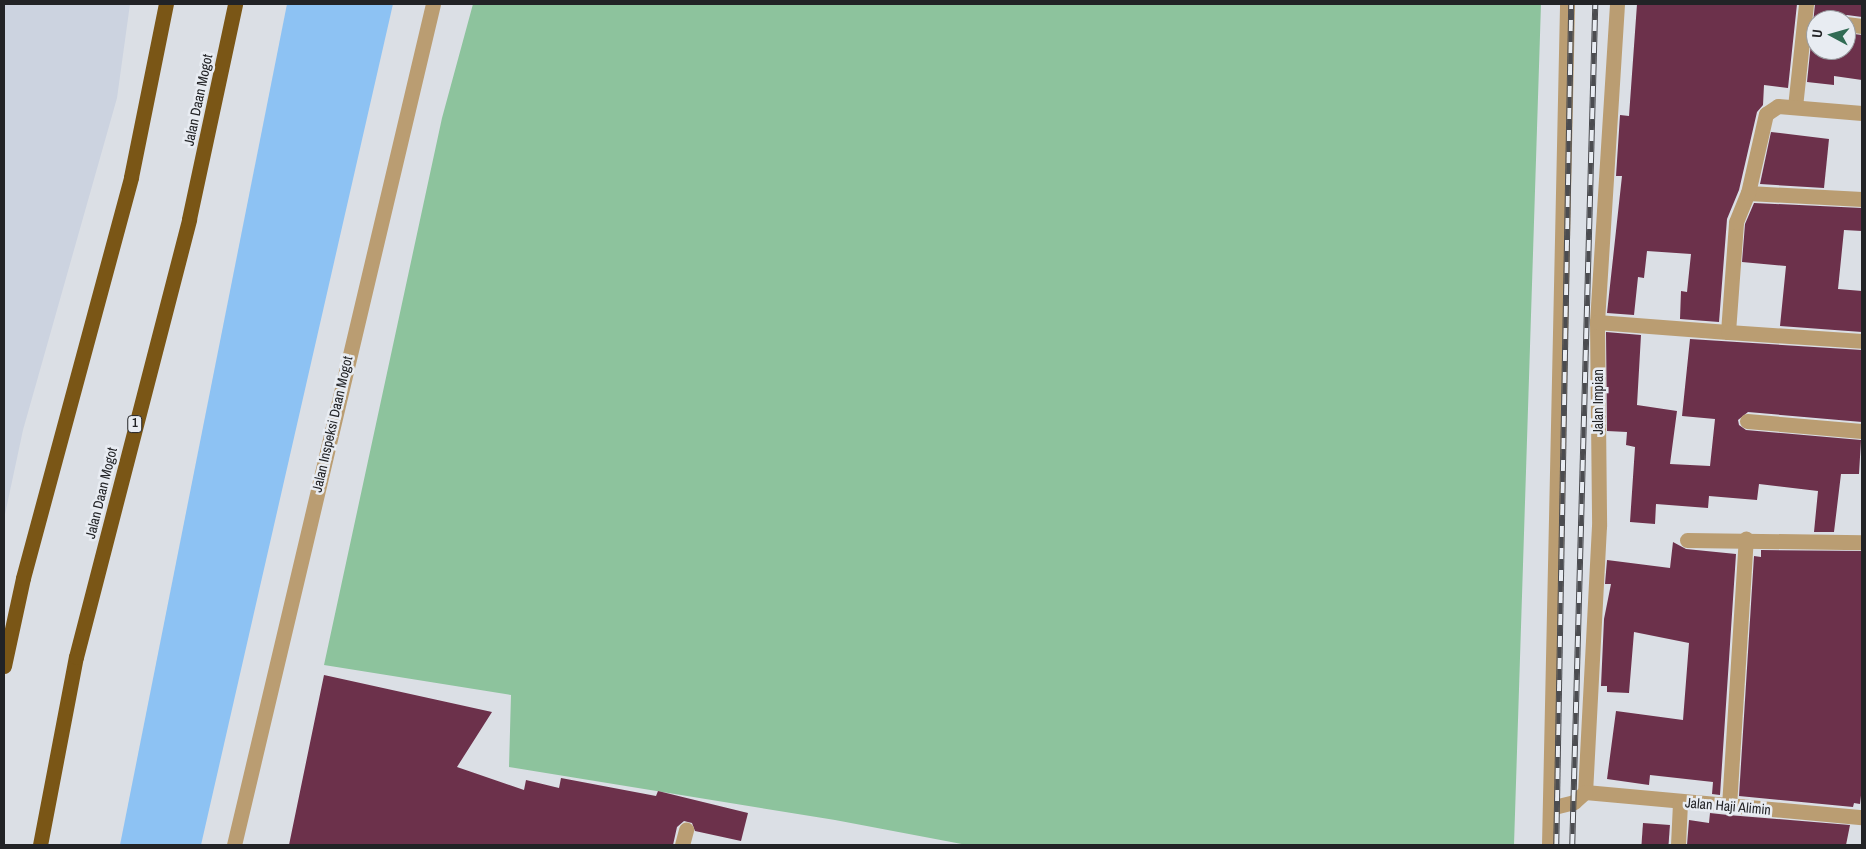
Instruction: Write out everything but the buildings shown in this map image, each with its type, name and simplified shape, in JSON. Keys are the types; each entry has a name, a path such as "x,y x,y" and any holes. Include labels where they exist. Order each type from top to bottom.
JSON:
{"highway":[{"path":"4,666 23,578 131,177 166,4"},
{"name":"Jalan Daan Mogot","path":"40,845 76,657 189,219 235,4"}],"street":[{"name":"Jalan Inspeksi Daan Mogot","path":"234,845 433,4"},
{"path":"1549,845 1567,4"},
{"name":"Jalan Impian","path":"1589,793 1599,526 1598,322 1617,4"},
{"path":"1796,107 1806,45"},
{"path":"1728,332 1736,222 1748,193 1766,114 1778,106 1862,114"},
{"path":"1748,193 1862,199"},
{"path":"1598,322 1862,341"},
{"path":"1747,421 1862,431"},
{"path":"1687,540 1746,539 1862,542"},
{"path":"1729,806 1746,539"},
{"path":"1550,808 1574,802 1589,793"},
{"name":"Jalan Haji Alimin","path":"1589,793 1862,817"},
{"path":"1678,845 1680,802"},
{"path":"682,845 686,830"}],"shaded area":[{"path":"4,4 130,4 117,98 23,430 4,519"}],"green space":[{"path":"473,4 1541,4 1514,845 967,845 835,820 509,767 511,695 324,665 442,118"}],"water":[{"path":"287,4 393,4 201,845 120,845"}],"railway":[{"path":"1556,845 1571,4"},
{"path":"1572,845 1595,4"}]}
